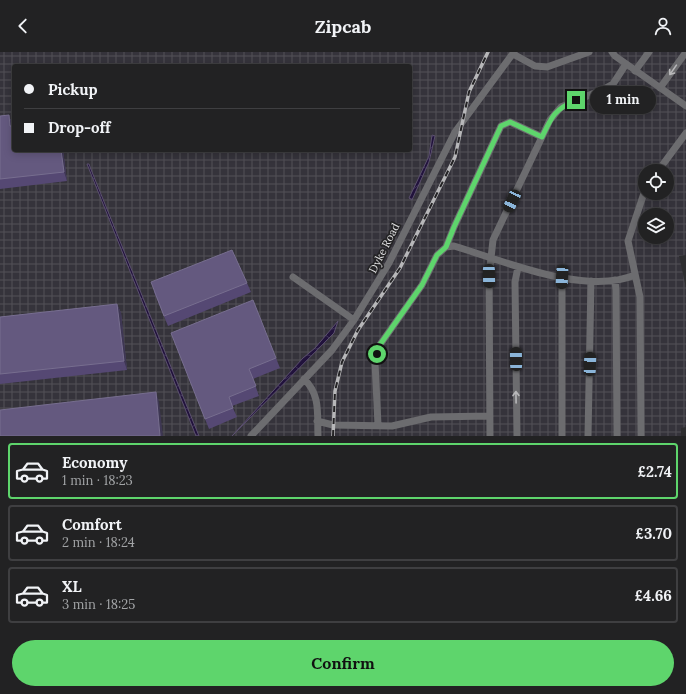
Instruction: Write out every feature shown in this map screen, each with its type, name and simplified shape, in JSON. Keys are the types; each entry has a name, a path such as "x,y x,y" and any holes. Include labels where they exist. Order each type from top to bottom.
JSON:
{"street":[{"path":"513,53 535,66 547,67 589,52"},
{"path":"612,52 635,71 686,106"},
{"path":"635,71 649,52"},
{"path":"660,88 686,52"},
{"name":"Dyke Road","path":"251,436 332,350 354,320 386,269 455,132 513,53"},
{"path":"490,436 489,276 493,240 550,120 561,107 613,84 626,64"},
{"path":"378,425 375,362 379,346 422,285 437,255 446,247 501,126 510,122 542,137"},
{"path":"663,164 686,133"},
{"path":"641,436 640,297 628,241 642,200"},
{"path":"446,247 454,246 518,267 562,277 591,281 624,280 635,275"},
{"path":"517,436 515,282 518,267"},
{"path":"293,277 354,320"},
{"path":"562,277 562,436"},
{"path":"615,280 618,436"},
{"path":"588,436 591,281"},
{"path":"304,379 315,393 318,404 318,436"},
{"path":"317,421 332,425 392,426 431,417 490,416"}],"shaded area":[{"path":"0,52 686,52 686,255 679,256 686,288 686,427 681,428 681,436 0,436"}],"water":[{"path":"432,135 435,136 429,162 412,200 409,198 429,156"},
{"path":"87,164 89,164 199,436 196,436"},
{"path":"338,321 334,333 232,436 303,358 315,348"}],"building":[{"path":"9,115 10,126 12,126 12,152 61,152 64,172 0,179 0,116"},
{"path":"232,250 247,283 164,316 151,282"},
{"path":"253,300 276,358 249,369 256,386 229,397 233,408 205,419 171,333"},
{"path":"117,304 124,361 0,374 0,317"},
{"path":"156,392 160,436 0,436 0,410"}],"railway":[{"path":"333,436 335,391 342,362 358,330 400,268 455,157 469,92 488,52"}],"route":[{"path":"377,354 379,346 422,285 437,255 446,247 501,126 510,122 542,137 550,120 561,107 576,100"}]}
